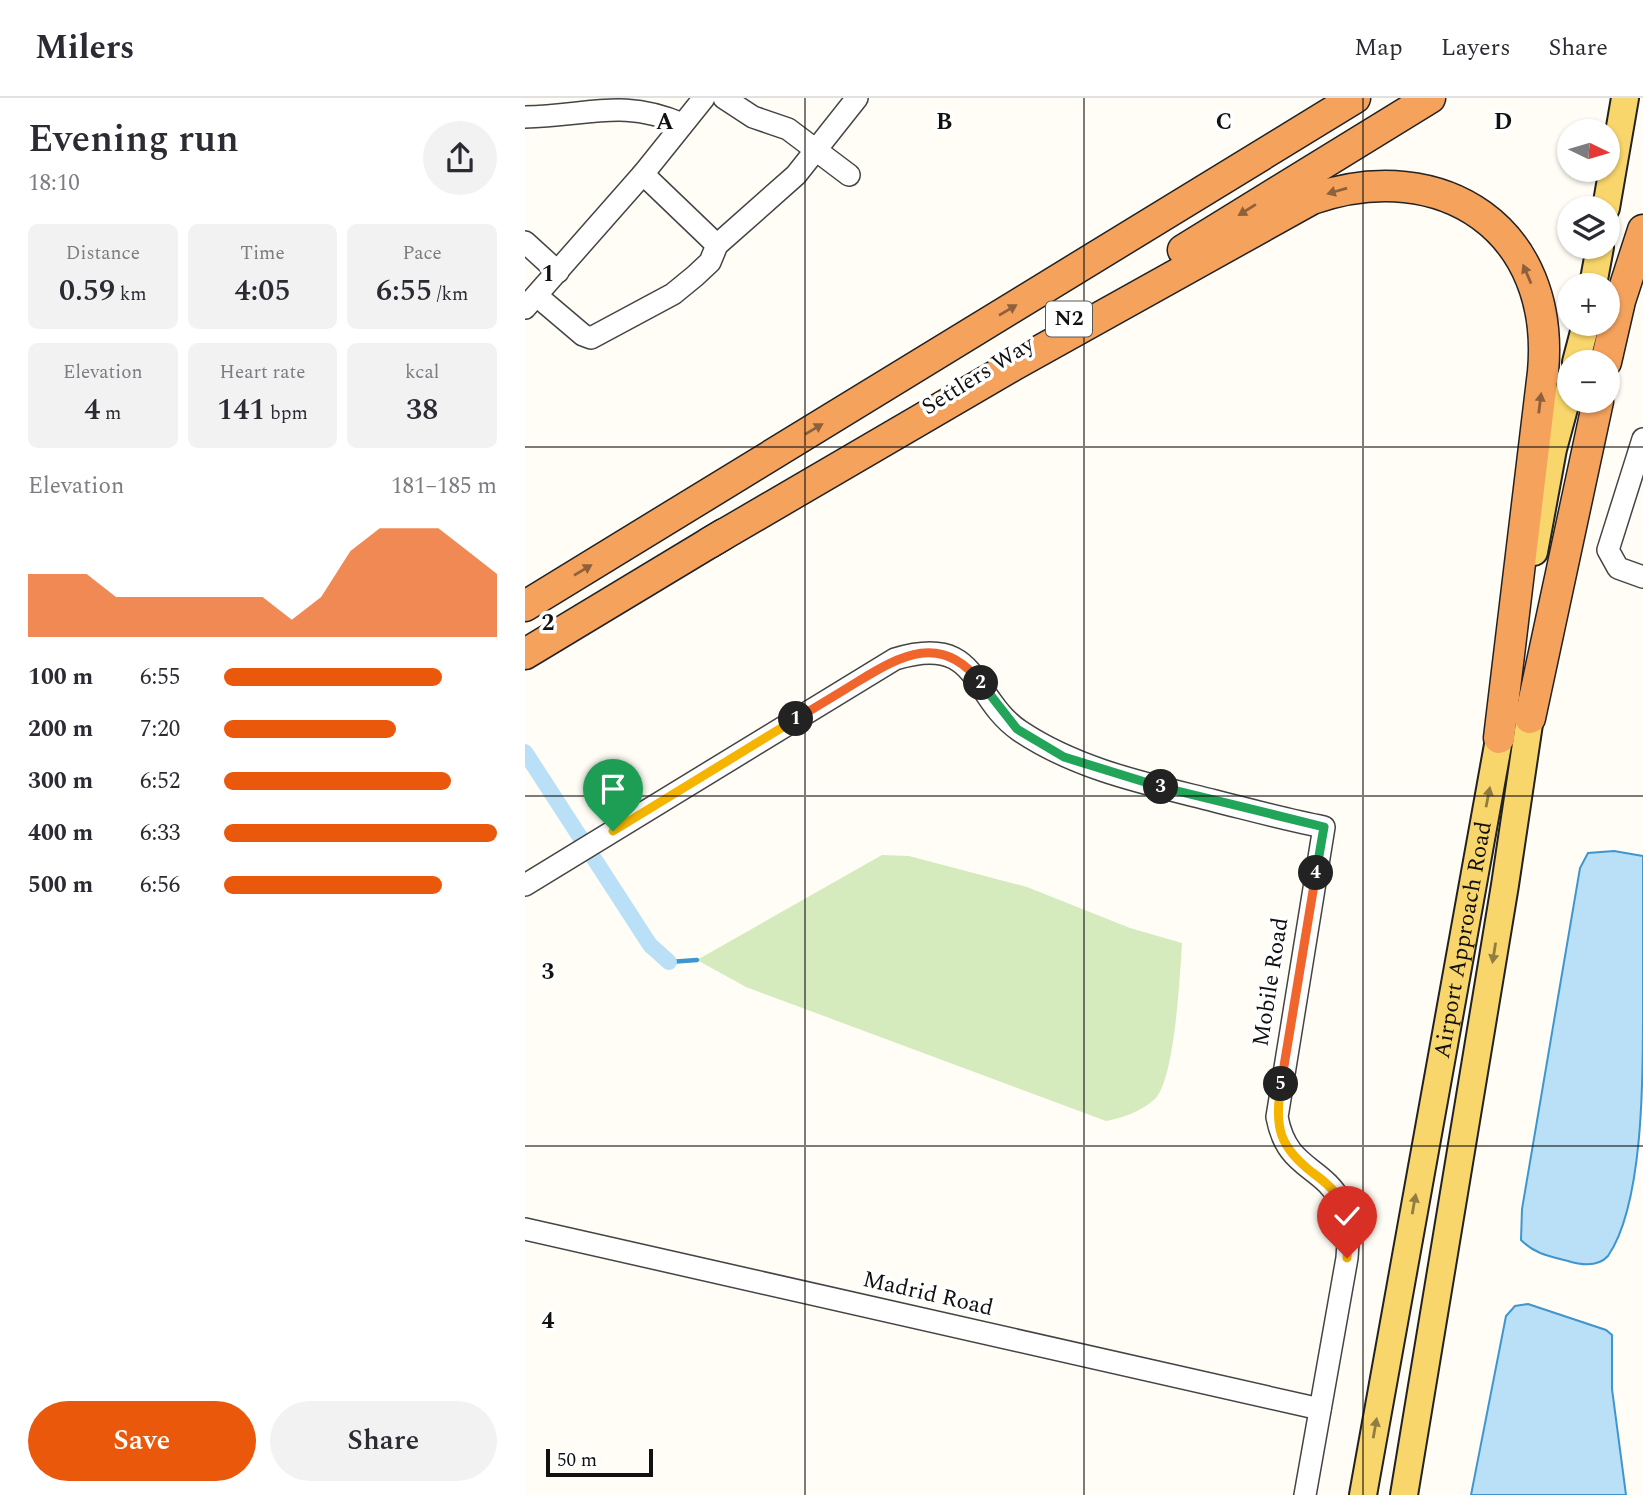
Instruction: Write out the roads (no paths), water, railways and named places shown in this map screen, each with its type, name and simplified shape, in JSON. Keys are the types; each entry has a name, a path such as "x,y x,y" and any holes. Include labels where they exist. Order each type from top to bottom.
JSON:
{"highway":[{"name":"Settlers Way","path":"525,606 1355,98"},
{"name":"Settlers Way","path":"525,654 1430,98"},
{"path":"709,543 1014,365 1313,199 1343,188 1366,185 1414,186 1447,196 1480,213 1507,239 1525,267 1538,301 1544,335 1543,372 1499,738"},
{"path":"1609,350 1643,230"},
{"path":"1530,718 1595,413"}],"main road":[{"path":"1608,196 1625,98"},
{"name":"Airport Approach Road","path":"1363,1495 1499,738 1553,449 1563,413"},
{"name":"Airport Approach Road","path":"1405,1495 1530,718 1575,413"}],"street":[{"path":"704,98 643,174 531,302 583,335 595,337 673,294 710,262 717,244 781,190 857,98"},
{"path":"724,98 753,117 788,129 849,175"},
{"path":"525,117 557,115 599,102 619,101 656,107 682,124"},
{"path":"643,174 717,244"},
{"path":"525,242 558,272"},
{"path":"1633,574 1610,557 1610,540 1643,439"},
{"name":"Mobile Road","path":"525,885 895,659 920,651 945,654 968,667 1017,729 1064,757 1145,784 1324,827 1277,1117 1286,1147 1296,1160 1324,1181 1343,1203 1348,1224 1347,1258 1305,1495"},
{"name":"Madrid Road","path":"525,1229 1320,1409"}],"water":[{"path":"1614,851 1643,856 1643,1044 1639,1141 1628,1206 1620,1234 1604,1260 1584,1264 1548,1256 1526,1245 1521,1240 1522,1209 1580,868 1588,853"},
{"path":"1528,1304 1606,1330 1612,1335 1612,1389 1626,1495 1471,1495 1506,1316 1515,1306"}],"waterway":[{"path":"525,752 650,945 669,962"},
{"path":"669,962 697,960"}]}
